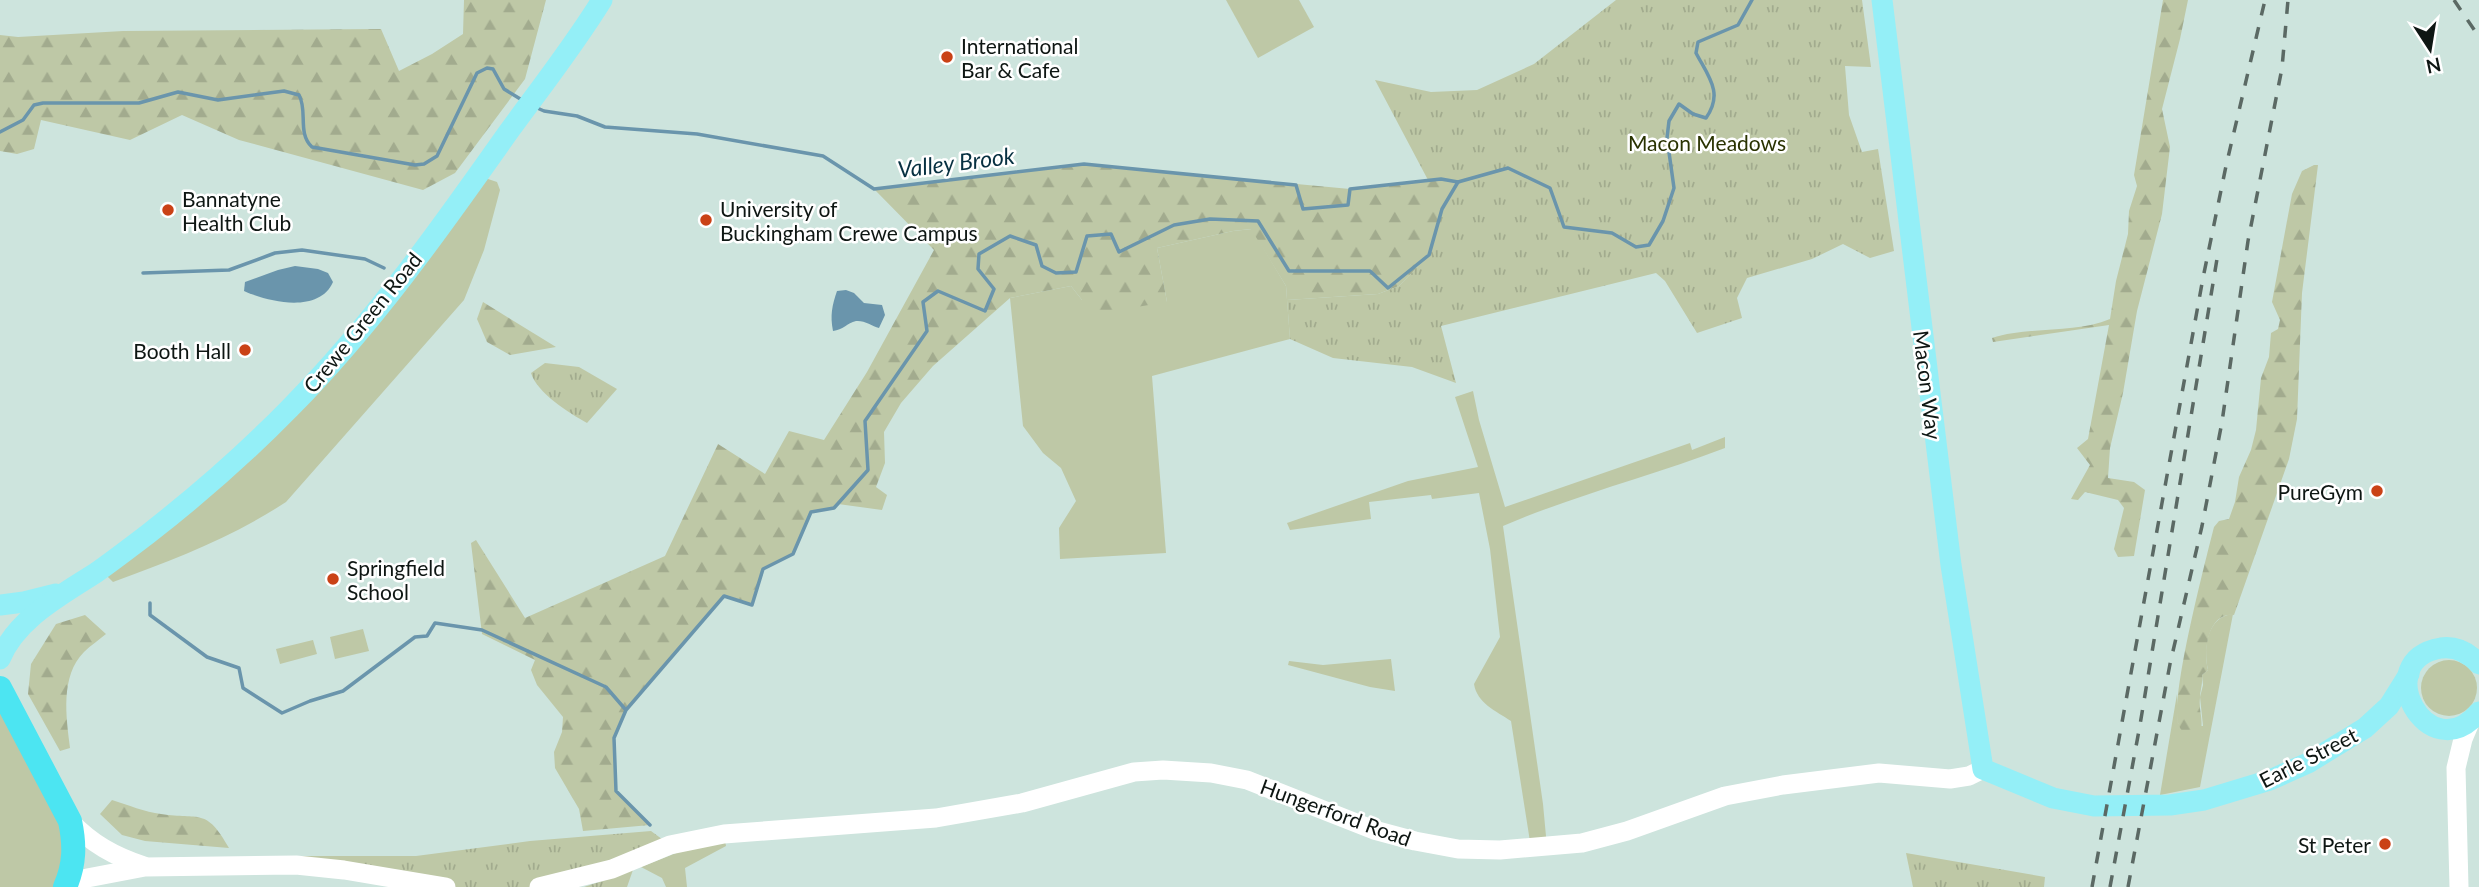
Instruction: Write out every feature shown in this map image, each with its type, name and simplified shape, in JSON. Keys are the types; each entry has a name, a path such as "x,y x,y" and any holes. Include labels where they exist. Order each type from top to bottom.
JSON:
{"highway":[{"path":"0,687 70,821 74,854 65,886"}],"main road":[{"name":"Crewe Green Road","path":"0,659 24,624 66,591 117,558 166,519 236,460 290,408 372,315 539,90 602,0"},
{"name":"Macon Way","path":"1882,0 1951,565 1983,769"},
{"name":"Crewe Green Road","path":"0,605 24,603 66,591"},
{"name":"Earle Street","path":"1983,769 2053,798 2094,806 2170,805 2204,800 2270,780 2308,762 2365,728 2389,706 2419,659 2438,649 2459,649 2479,663"},
{"path":"2409,674 2408,699 2426,722"},
{"name":"Earle Street","path":"2365,728 2396,719 2451,728 2475,716"}],"street":[{"path":"2459,887 2456,768 2463,739 2475,716"},
{"path":"2426,722 2447,740 2456,768"},
{"name":"Hungerford Road","path":"539,887 612,869 670,845 724,834 958,814 1021,803 1134,772 1163,770 1210,773 1247,780 1374,830 1458,849 1500,850 1581,843 1627,831 1725,796 1783,785 1879,773 1950,779 1969,776 1983,769"},
{"path":"70,821 88,840 145,867"},
{"path":"65,886 87,878 145,867 312,866 446,887"}],"green space":[{"path":"464,0 546,0 525,79 455,173 423,190 239,140 182,115 130,140 41,120 34,149 17,154 0,151 0,35 18,37 123,31 381,29 399,71 463,34"},
{"path":"1226,0 1299,0 1314,27 1258,58"},
{"name":"Macon Meadows","path":"1616,0 1862,0 1871,67 1845,66 1849,115 1862,152 1878,149 1894,251 1870,258 1843,244 1812,259 1747,278 1737,298 1742,318 1697,333 1665,281 1656,273 1441,326 1456,383 1412,367 1333,358 1290,339 1287,300 1378,294 1399,286 1429,255 1440,214 1458,182 1428,180 1375,80 1431,92 1477,90 1534,64"},
{"path":"2163,0 2188,0 2162,109 2170,147 2162,214 2137,311 2123,393 2110,448 2108,478 2134,482 2145,490 2134,556 2118,557 2114,549 2124,508 2118,500 2085,492 2078,500 2071,499 2090,465 2077,448 2088,439 2109,325 1993,342 1992,338 2021,332 2082,327 2110,319 2128,234 2129,211 2137,186 2134,175"},
{"path":"1084,164 1350,189 1441,179 1458,182 1442,209 1429,255 1399,286 1378,294 1287,300 1286,286 1251,229 1157,248 1167,302 1088,315 1082,300 1071,286 1010,298 933,366 901,403 884,432 885,463 876,487 887,495 882,510 838,504 834,508 812,512 793,554 763,569 752,605 723,596 626,710 614,738 616,791 650,825 583,831 579,809 555,768 554,752 562,732 563,717 537,685 531,670 535,660 482,634 471,543 476,540 525,618 665,556 718,444 765,474 789,431 824,440 867,372 934,250 874,189"},
{"path":"2318,165 2302,293 2297,419 2289,459 2234,615 2218,620 2209,634 2206,653 2208,670 2202,675 2200,695 2202,724 2196,738 2181,729 2177,712 2189,630 2214,527 2219,521 2229,519 2239,477 2251,450 2256,430 2261,378 2269,357 2271,333 2278,329 2280,320 2272,302 2292,194 2302,171"},
{"path":"485,178 497,182 500,190 484,250 464,300 286,502 223,537 113,582 107,576 230,476"},
{"path":"1252,229 1286,286 1290,339 1152,376 1166,553 1060,559 1059,528 1076,501 1061,468 1043,453 1023,426 1010,298 1071,286 1082,300 1167,302 1157,248"},
{"path":"483,302 556,347 510,355 487,342 477,319"},
{"path":"545,363 579,367 617,389 587,423 554,402 534,380 531,373"},
{"path":"1473,391 1505,507 1690,443 1692,450 1725,437 1725,448 1503,526 1547,847 1531,848 1511,721 1483,701 1474,684 1500,637 1490,549 1479,493 1432,499 1431,495 1369,502 1371,519 1290,530 1287,523 1408,481 1478,467 1455,397"},
{"path":"2233,614 2200,787 2160,795 2177,694 2178,724 2203,726 2200,697 2202,675 2208,670 2206,653 2209,635 2217,621"},
{"path":"85,615 106,634 84,652 71,673 66,697 70,748 60,751 28,694 31,664 56,624"},
{"path":"363,629 369,651 335,659 330,637"},
{"path":"313,640 317,654 280,664 276,649"},
{"path":"1391,659 1395,691 1288,665 1289,661 1323,665"},
{"path":"2443,660 2455,660 2465,664 2473,672 2477,688 2473,704 2465,712 2455,716 2443,716 2433,712 2425,704 2421,694 2421,682 2425,672 2433,664"},
{"path":"0,688 70,821 65,887 0,887"},
{"path":"112,800 155,813 201,818 214,826 229,848 145,841 122,835 100,814"},
{"path":"651,831 670,845 539,887 446,887 297,856 416,856 530,841"},
{"path":"724,834 726,846 685,868 687,887 666,887 662,878 641,867"},
{"path":"1906,853 2045,877 2044,887 1913,887"},
{"path":"634,867 627,887 584,887 608,879"}],"water":[{"path":"295,266 328,273 333,282 326,292 305,302 266,299 244,291 245,282"},
{"path":"837,291 854,293 864,303 882,305 885,315 879,328 856,321 833,331 835,296"}],"waterway":[{"name":"Valley Brook","path":"535,107 577,116 605,127 697,134 823,156 874,189 1084,164 1296,185 1303,209 1348,205 1350,189 1441,179 1458,182 1508,168 1550,188 1564,227 1612,233 1636,247 1649,245 1663,221 1674,188 1667,138 1669,121 1679,104 1693,114 1706,118 1714,101 1712,85 1696,53 1698,42 1738,25 1752,0"},
{"name":"Valley Brook","path":"0,132 23,120 34,105 43,103 139,103 178,92 218,100 284,91 299,95 305,135 312,147 415,165 424,164 437,156 477,73 487,68 493,69 504,89 522,100"},
{"path":"650,825 616,791 614,738 626,710 724,596 752,605 763,569 793,554 811,512 834,508 868,470 865,421 927,331 923,302 938,291 985,311 994,289 978,269 979,254 1010,236 1036,245 1042,266 1056,273 1076,272 1087,236 1111,234 1119,252 1174,225 1210,219 1258,221 1289,271 1370,271 1388,288 1429,255 1442,209 1458,182"},
{"path":"143,273 229,270 275,253 302,250 365,259 384,268"},
{"path":"150,603 150,615 207,657 239,668 243,688 282,713 343,691 415,637 427,636 435,623 482,630 606,687 625,709"}],"railway":[{"path":"2092,887 2203,278 2265,0"},
{"path":"2128,887 2170,664 2202,526 2222,422 2248,241 2282,68 2288,0"},
{"path":"2454,0 2479,37"},
{"path":"2110,887 2140,725 2217,259"}],"place":[{"name":"International Bar & Cafe","path":"947,57"},
{"name":"Bannatyne Health Club","path":"168,210"},
{"name":"University of Buckingham Crewe Campus","path":"706,220"},
{"name":"Booth Hall","path":"245,350"},
{"name":"PureGym","path":"2377,491"},
{"name":"Springfield School","path":"333,579"},
{"name":"St Peter","path":"2385,844"}]}
